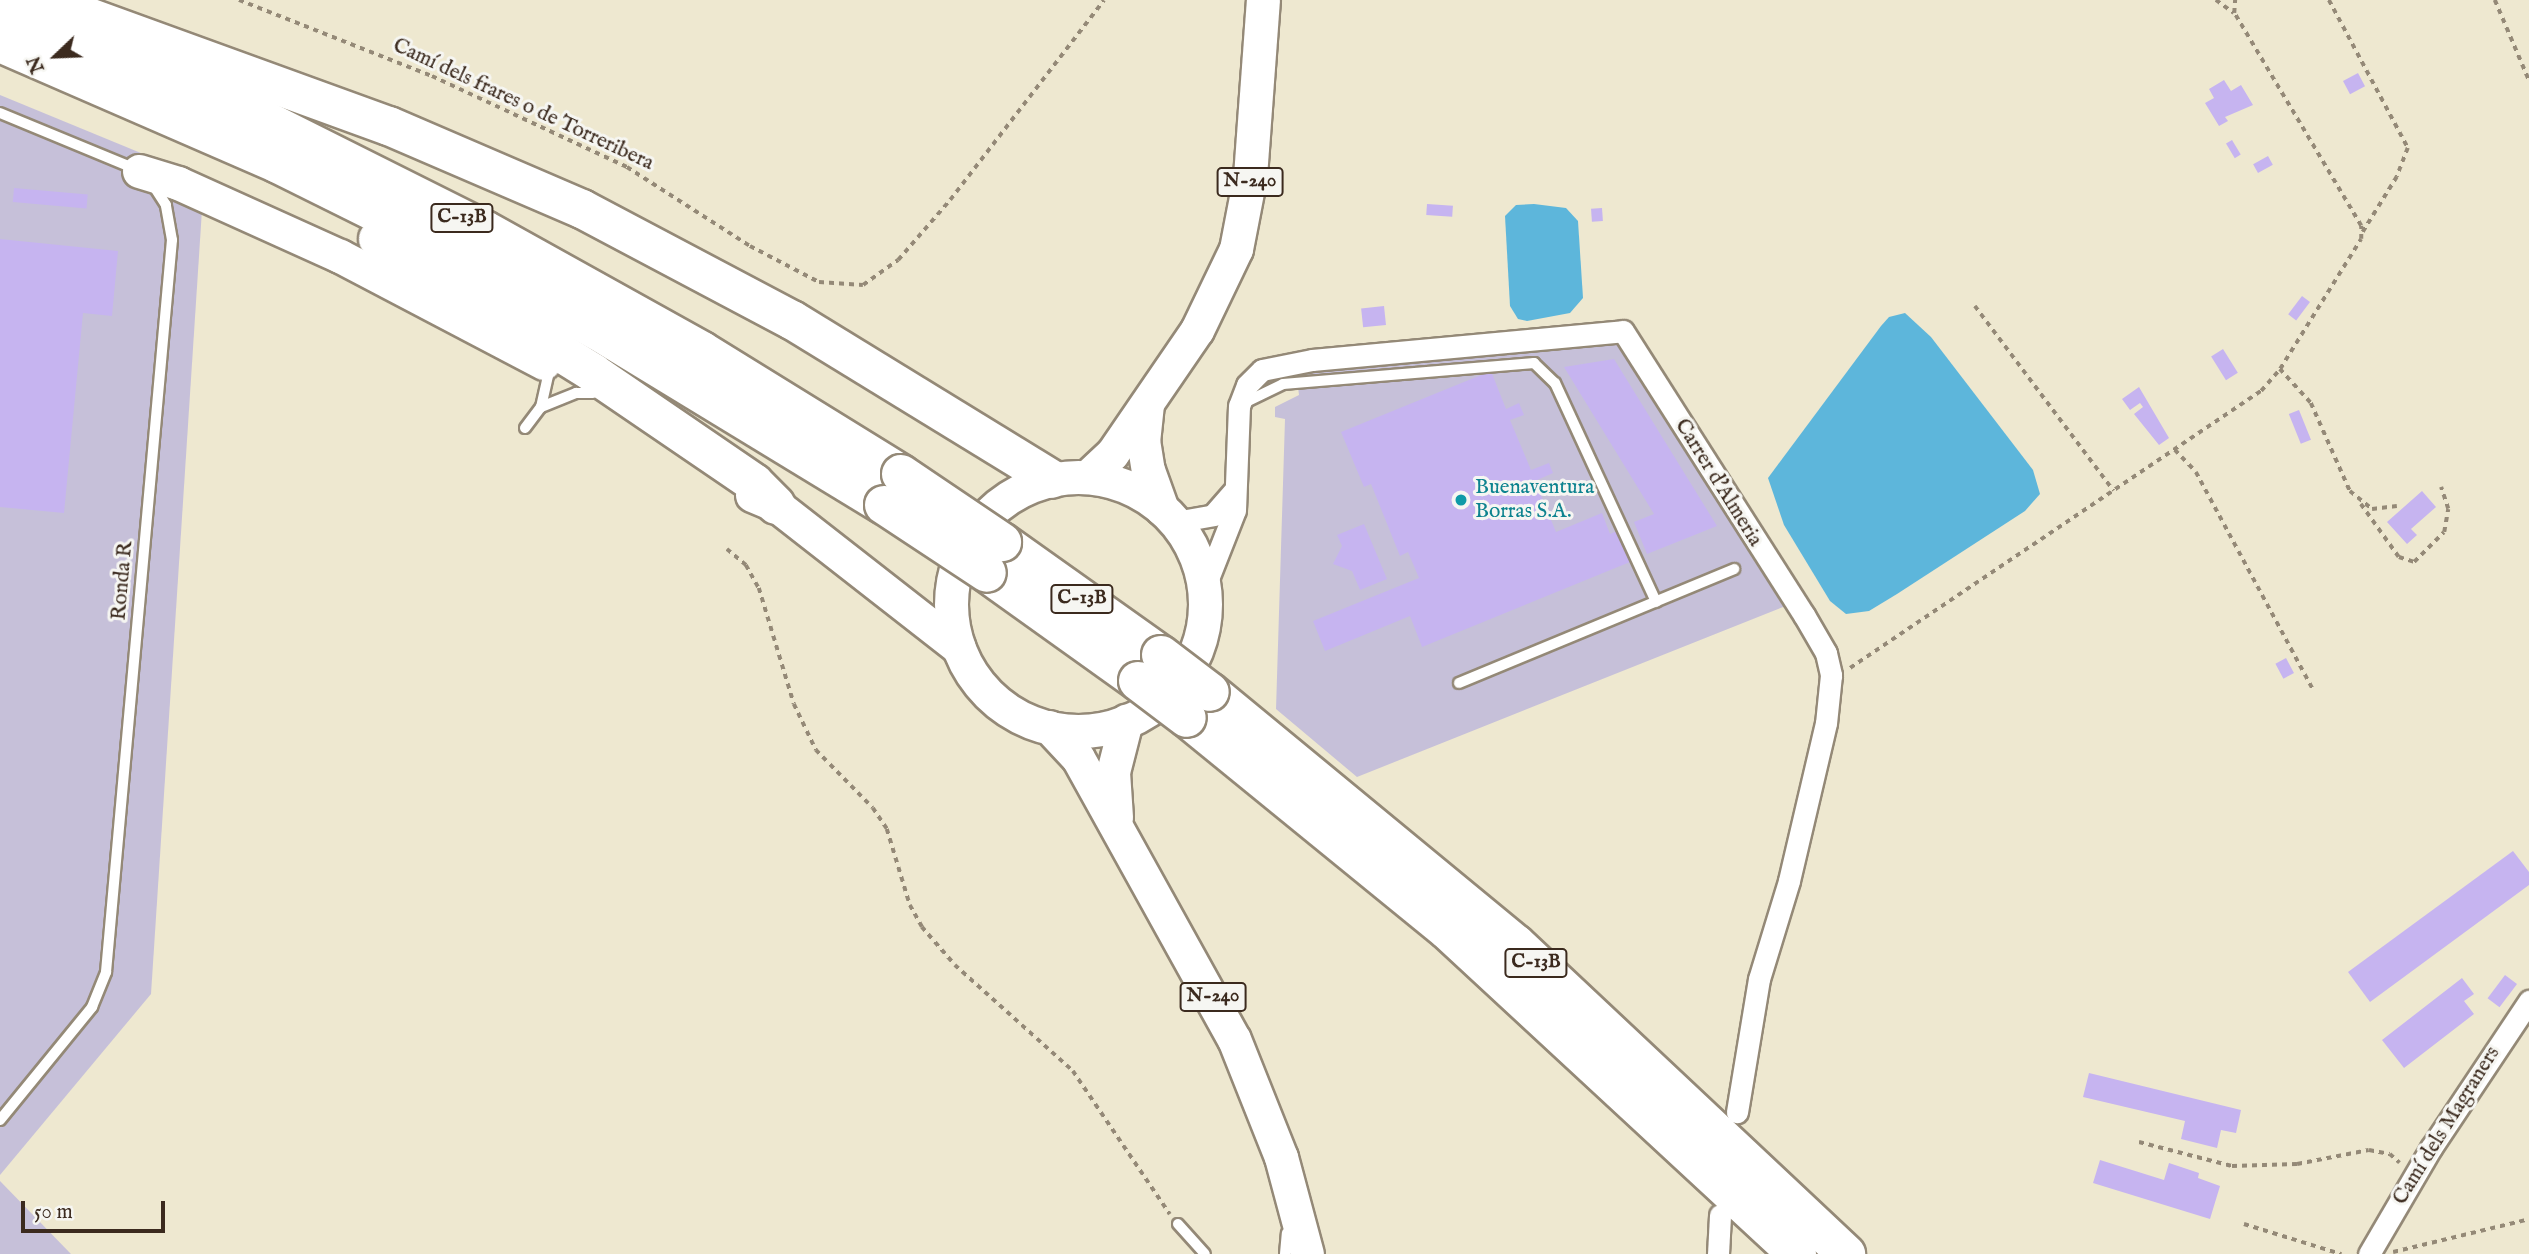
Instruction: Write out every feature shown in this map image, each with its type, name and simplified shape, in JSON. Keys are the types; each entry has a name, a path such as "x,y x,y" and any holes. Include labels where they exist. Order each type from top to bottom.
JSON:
{"highway":[{"name":"C-13B","path":"42,0 388,126 582,209 792,320 1069,478"},
{"name":"C-13B","path":"0,5 261,118 485,230 702,351 892,489 995,558 1149,668 1516,944 1846,1254"},
{"name":"C-13B","path":"0,43 278,164 443,246 892,489"},
{"name":"C-13B","path":"0,59 180,136 338,216 593,373 754,483 776,505"},
{"name":"C-13B","path":"1198,705 1447,930 1797,1254"}],"main road":[{"name":"N-240","path":"1147,404 1143,440 1147,470 1169,515 1194,553 1204,589 1199,643 1182,676 1158,703 1126,721 1080,731 1049,727 1016,714 988,692 959,648 952,594 967,542 1002,502 1069,478 1112,454 1206,316 1236,249 1250,176 1263,0"},
{"path":"139,171 188,187 340,256 550,367 746,492 776,505 959,648"},
{"name":"N-240","path":"1069,478 1127,486 1169,515"},
{"name":"N-240","path":"1117,826 1113,772 1126,721"},
{"name":"N-240","path":"1049,727 1078,758 1234,1039 1287,1177 1307,1254"}],"street":[{"name":"Carrer d'Almeria","path":"1204,589 1235,510 1239,406 1253,376 1272,366 1623,331 1804,615 1826,653 1831,675 1826,723 1792,868 1759,979 1737,1112"},
{"path":"1169,515 1213,514 1235,490"},
{"name":"Camí dels Magraners","path":"2369,1254 2412,1179 2529,1001"},
{"path":"1718,1254 1720,1215"}],"lane":[{"name":"Ronda R","path":"0,113 139,171 162,197 172,240 106,972 92,1007 0,1120"},
{"path":"1239,406 1267,388 1283,384 1534,363 1555,383 1656,602"},
{"path":"525,428 541,407 550,367"},
{"path":"541,407 576,393 593,393"},
{"path":"1459,683 1734,569"},
{"path":"1285,1254 1287,1177"},
{"path":"1178,1224 1205,1254"}],"path":[{"name":"Camí dels frares o de Torreribera","path":"239,0 432,76 627,167 750,246 819,282 863,285 898,260 924,230 1104,0"},
{"path":"2216,0 2234,13 2363,232"},
{"path":"2234,13 2235,0"},
{"path":"1831,675 1863,660 2175,450 2261,391 2280,369 2398,177 2408,148 2329,0"},
{"path":"2495,0 2529,80"},
{"path":"1975,306 2114,491"},
{"path":"2280,369 2311,403 2335,463 2399,557 2414,562 2444,532 2448,509 2441,487"},
{"path":"2175,450 2196,472 2313,689"},
{"path":"2359,500 2378,510 2397,506"},
{"path":"727,549 746,565 759,589 794,704 816,750 873,807 887,829 910,905 922,926 955,965 1073,1071 1178,1224"},
{"path":"2139,1142 2232,1166 2297,1164 2370,1150 2390,1154 2412,1179"},
{"path":"2384,1254 2529,1219"},
{"path":"2244,1224 2341,1254"}],"shaded area":[{"path":"0,95 204,179 151,994 0,1175"},
{"path":"1617,342 1788,605 1357,777 1276,709 1285,419 1275,417 1275,407 1299,395 1296,371"},
{"path":"0,1181 71,1254 0,1254"}],"water":[{"path":"1516,205 1566,208 1578,221 1583,298 1570,313 1527,321 1518,319 1510,306 1505,216"},
{"path":"1905,313 1931,337 2033,470 2040,494 2025,511 1897,594 1869,611 1846,614 1830,601 1784,525 1768,478 1881,326 1889,317"}],"building":[{"path":"2358,73 2365,86 2350,94 2343,81"},
{"path":"2224,80 2231,91 2241,85 2253,105 2225,117 2228,121 2219,126 2205,103 2214,98 2209,89"},
{"path":"2232,140 2241,155 2235,158 2226,144"},
{"path":"2268,156 2273,165 2258,173 2253,164"},
{"path":"14,188 88,194 86,208 13,202"},
{"path":"1427,204 1453,206 1452,217 1426,215"},
{"path":"1602,208 1603,221 1592,222 1591,209"},
{"path":"0,239 118,251 112,316 83,313 64,513 0,507"},
{"path":"2302,296 2310,302 2296,320 2288,314"},
{"path":"1384,306 1386,325 1363,327 1361,308"},
{"path":"2223,349 2238,373 2226,380 2211,356"},
{"path":"1614,359 1717,526 1647,554 1634,522 1654,514 1564,367"},
{"name":"Buenaventura Borras S.A.","path":"1491,371 1506,409 1519,403 1524,415 1510,420 1531,470 1549,463 1553,473 1535,481 1556,532 1602,513 1610,534 1617,531 1630,562 1422,647 1410,616 1325,651 1313,621 1419,578 1408,552 1400,556 1371,484 1364,487 1341,432"},
{"path":"2139,387 2169,438 2159,445 2134,414 2143,407 2140,403 2130,410 2122,399"},
{"path":"2299,410 2311,440 2301,444 2289,414"},
{"path":"2422,491 2436,507 2411,529 2417,535 2407,544 2387,522"},
{"path":"1364,524 1387,579 1360,590 1352,571 1333,564 1342,546 1337,535"},
{"path":"2286,658 2294,673 2283,679 2275,664"},
{"path":"2513,851 2529,872 2529,885 2370,1002 2348,972"},
{"path":"2505,975 2517,984 2500,1007 2488,998"},
{"path":"2462,978 2474,994 2464,1001 2474,1014 2404,1068 2382,1040"},
{"path":"2089,1073 2241,1110 2236,1133 2221,1130 2217,1148 2181,1139 2185,1121 2083,1097"},
{"path":"2100,1160 2164,1180 2169,1163 2199,1173 2198,1178 2220,1186 2210,1219 2093,1183"}],"place":[{"name":"Buenaventura Borras S.A.","path":"1461,500"}]}
